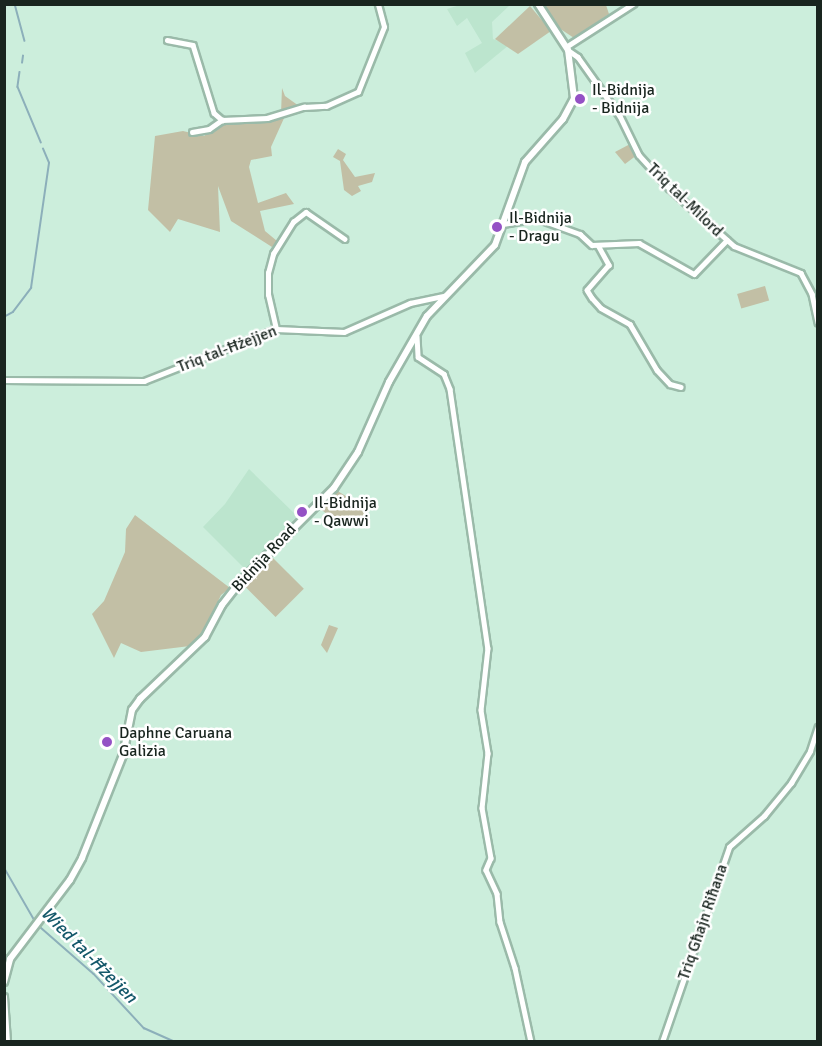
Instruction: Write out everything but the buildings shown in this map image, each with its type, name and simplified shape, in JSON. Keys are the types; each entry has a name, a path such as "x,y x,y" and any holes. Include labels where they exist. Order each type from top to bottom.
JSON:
{"street":[{"path":"192,132 209,129 222,120 267,118 304,107 326,106 358,92 370,54 384,27 378,4"},
{"path":"538,4 567,48 633,4"},
{"path":"168,40 193,45 214,113 222,120"},
{"name":"Bidnija Road","path":"4,982 10,959 70,880 82,858 123,755 132,710 140,699 205,637 222,605 240,582 347,472 418,331 444,296 489,256 525,162 563,119 574,98 567,48"},
{"name":"Triq tal-Milord","path":"567,48 578,57 620,116 639,155 727,240 801,273 815,293 818,322"},
{"path":"276,329 268,295 268,273 273,254 293,222 306,212 345,239"},
{"path":"503,224 537,218 580,234 598,246 609,265 587,290 592,298 630,324 657,370 670,384 681,387"},
{"path":"598,246 639,243 694,274 727,240"},
{"name":"Triq tal-Ħżejjen","path":"4,380 92,384 144,381 276,329 344,332 410,303 444,296"},
{"path":"418,331 418,357 444,374 450,389 488,642 481,710 488,753 482,808 491,858 486,870 497,894 500,922 516,968 531,1041"},
{"name":"Triq Għajn Riħana","path":"662,1041 729,847 764,816 791,783 810,751 818,727"},
{"path":"4,997 7,1041"}],"shaded area":[{"path":"460,5 510,5 492,22 493,39 509,45 475,73 465,53 482,43 467,18 457,26 447,9"},
{"path":"540,5 606,5 609,14 574,38 559,28"},
{"path":"530,6 551,31 518,54 495,39"},
{"path":"282,88 285,96 299,106 281,113"},
{"path":"285,116 271,147 272,156 251,160 249,167 258,203 286,193 294,204 260,211 265,231 277,241 272,247 231,221 218,186 220,232 178,219 170,232 148,210 155,136 183,131 204,136 226,121 260,123"},
{"path":"632,143 637,155 625,164 615,152"},
{"path":"338,149 346,154 343,160 355,177 375,173 372,182 358,186 361,191 352,196 344,190 340,161 333,157"},
{"path":"765,286 769,300 741,308 737,294"},
{"path":"249,469 297,516 246,570 203,527 225,504"},
{"path":"336,490 367,509 364,527 337,522 318,507"},
{"path":"135,515 230,588 221,595 205,629 190,646 141,652 121,643 114,658 92,614 104,601 125,552 126,529"},
{"path":"272,557 304,589 276,617 244,585"},
{"path":"329,625 338,628 327,653 321,645"}],"waterway":[{"name":"Wied tal-Ħżejjen","path":"15,4 25,41"},
{"name":"Wied tal-Ħżejjen","path":"22,63 23,56"},
{"name":"Wied tal-Ħżejjen","path":"20,72 18,87 41,142"},
{"name":"Wied tal-Ħżejjen","path":"4,317 13,312 31,288 49,163 43,149"},
{"name":"Wied tal-Ħżejjen","path":"4,867 35,921"},
{"name":"Wied tal-Ħżejjen","path":"38,925 94,974 144,1028 175,1042"}],"place":[{"name":"Il-Bidnija - Bidnija","path":"580,99"},
{"name":"Il-Bidnija - Dragu","path":"497,227"},
{"name":"Il-Bidnija - Qawwi","path":"302,512"},
{"name":"Daphne Caruana Galizia","path":"107,742"}]}
